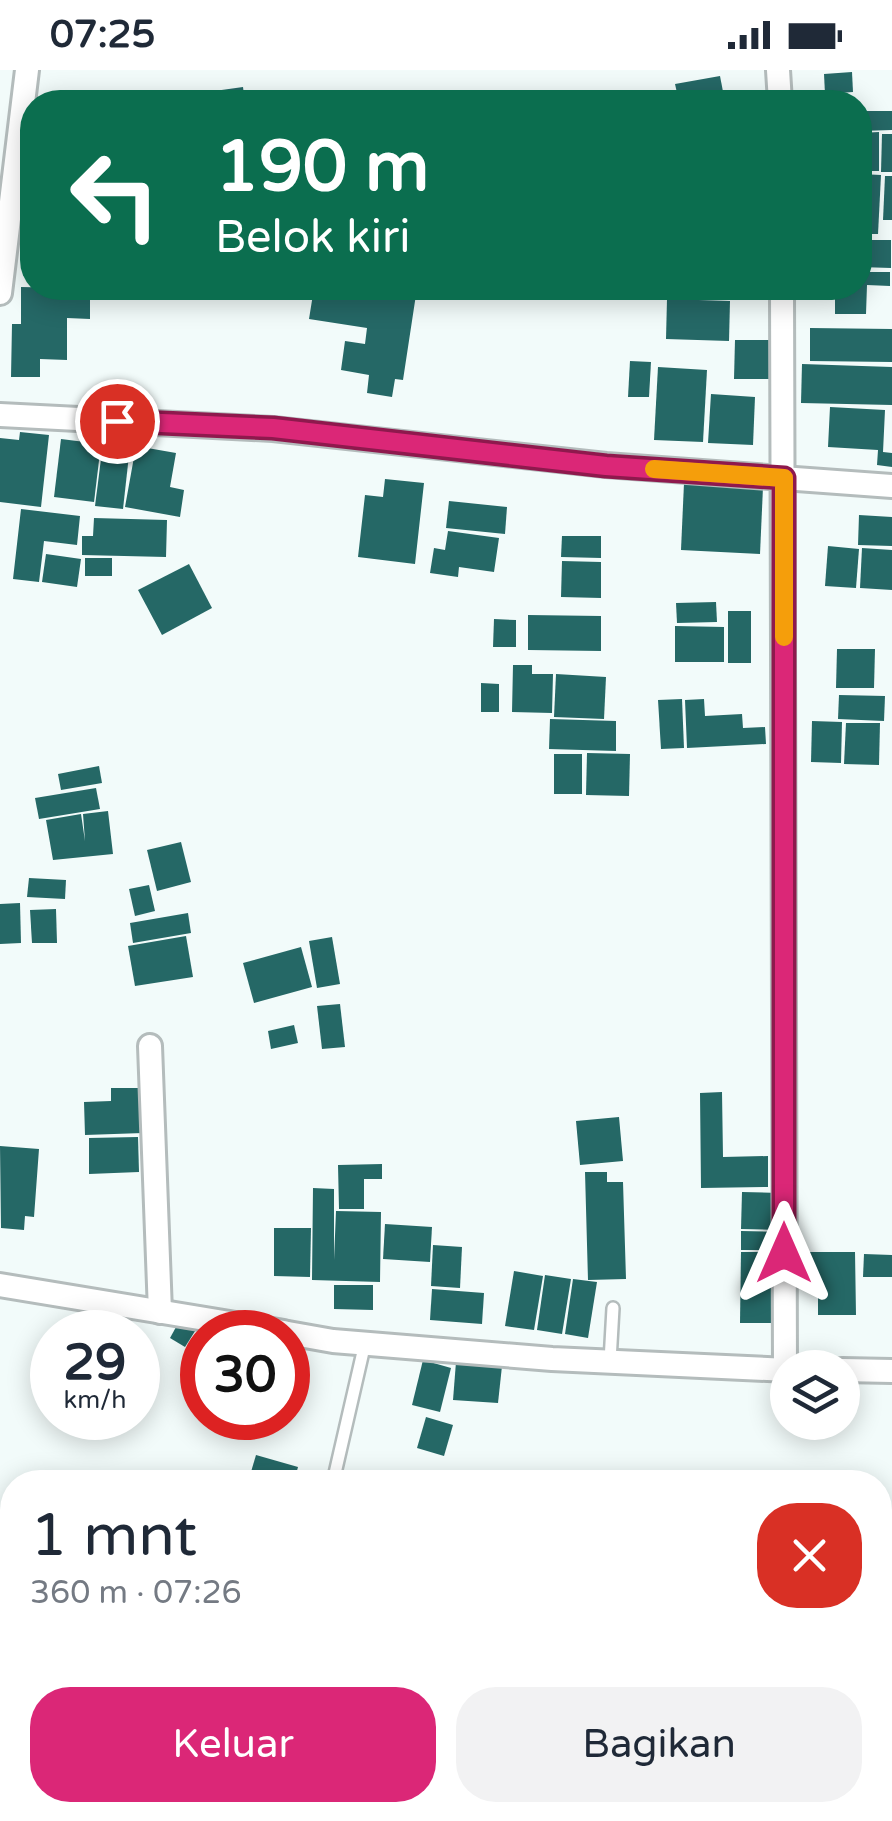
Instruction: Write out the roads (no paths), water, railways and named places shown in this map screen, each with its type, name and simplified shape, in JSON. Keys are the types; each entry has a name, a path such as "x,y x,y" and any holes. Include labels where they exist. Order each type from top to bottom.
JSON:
{"street":[{"path":"0,293 20,128"},
{"path":"782,300 786,1350"},
{"path":"0,415 273,428 606,466 892,486"},
{"path":"150,1046 160,1310"},
{"path":"0,1285 148,1310"},
{"path":"160,1312 180,1315"},
{"path":"310,1336 610,1362 770,1369"},
{"path":"860,1370 892,1371"}],"lane":[{"path":"610,1362 613,1308"},
{"path":"336,1470 365,1343"}]}
